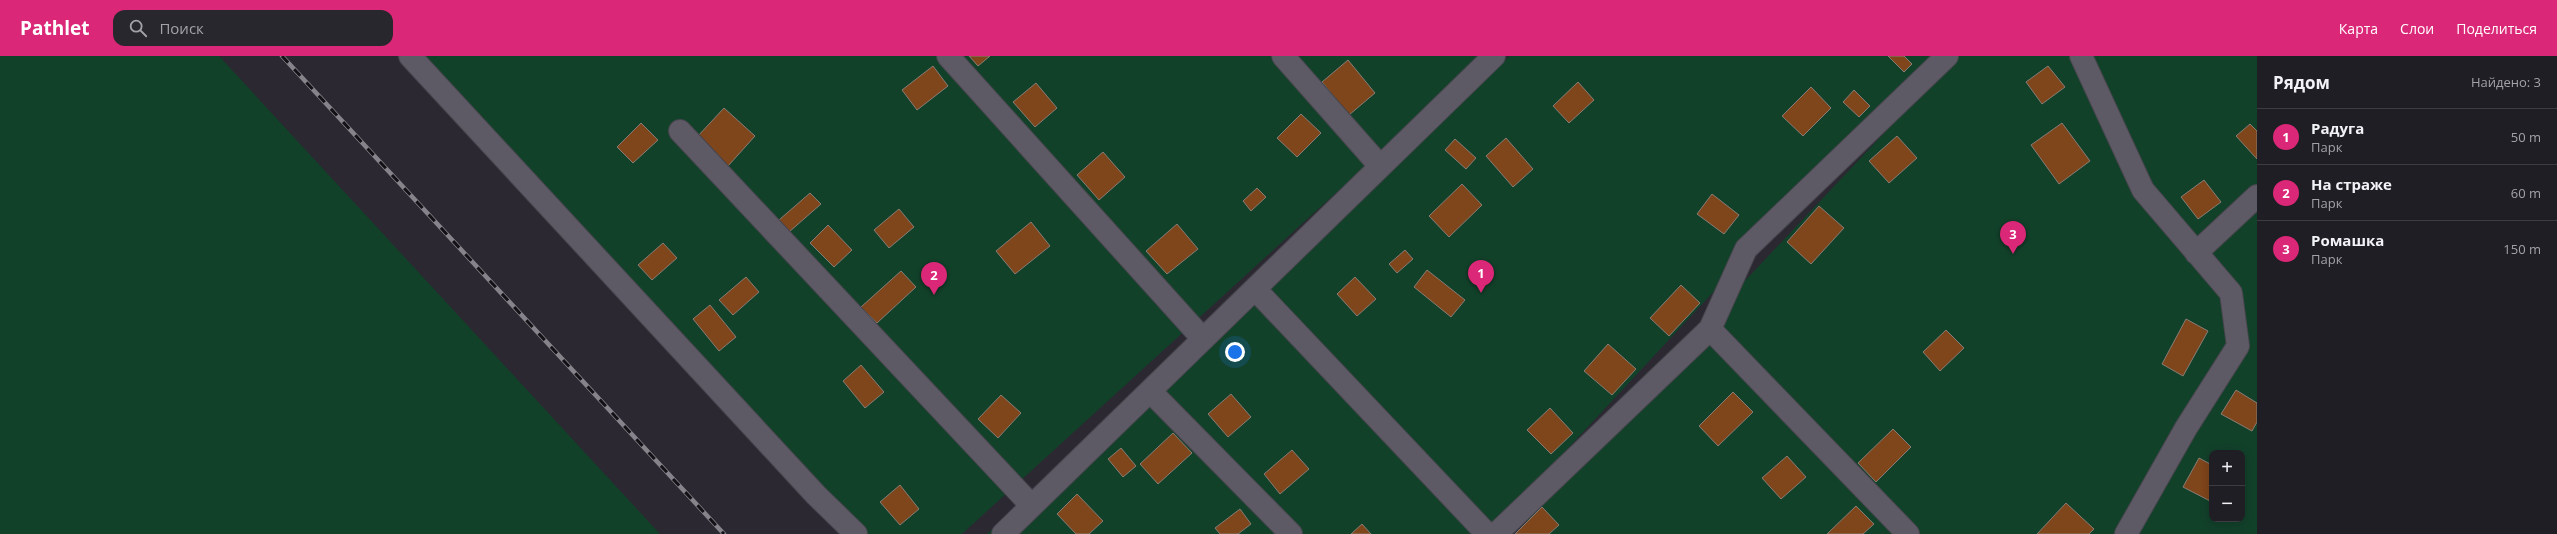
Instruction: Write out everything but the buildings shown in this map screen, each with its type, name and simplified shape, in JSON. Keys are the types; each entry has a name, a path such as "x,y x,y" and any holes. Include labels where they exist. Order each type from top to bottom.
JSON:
{"street":[{"path":"410,56 816,495 856,534"},
{"path":"948,56 1203,339"},
{"path":"1283,56 1380,166"},
{"path":"1003,534 1494,56"},
{"path":"1496,534 1710,329 1746,248 1947,56"},
{"path":"2081,56 2143,190 2231,293 2238,346 2186,428 2126,534"},
{"path":"680,131 1032,506"},
{"path":"2196,253 2257,196"},
{"path":"1255,289 1487,534"},
{"path":"1710,329 1908,534"},
{"path":"1150,391 1291,534"}],"green space":[{"path":"0,56 219,56 660,534 0,534"},
{"path":"424,56 1486,56 962,534 863,534"},
{"path":"1510,56 1933,56 1492,530 1496,534 987,534"},
{"path":"1957,56 2257,56 2257,534 1540,534 1522,517"}],"railway":[{"path":"282,56 724,534"}],"place":[{"name":"Ромашка","path":"2013,254"},
{"name":"Радуга","path":"1481,293"},
{"name":"На страже","path":"934,295"}]}
